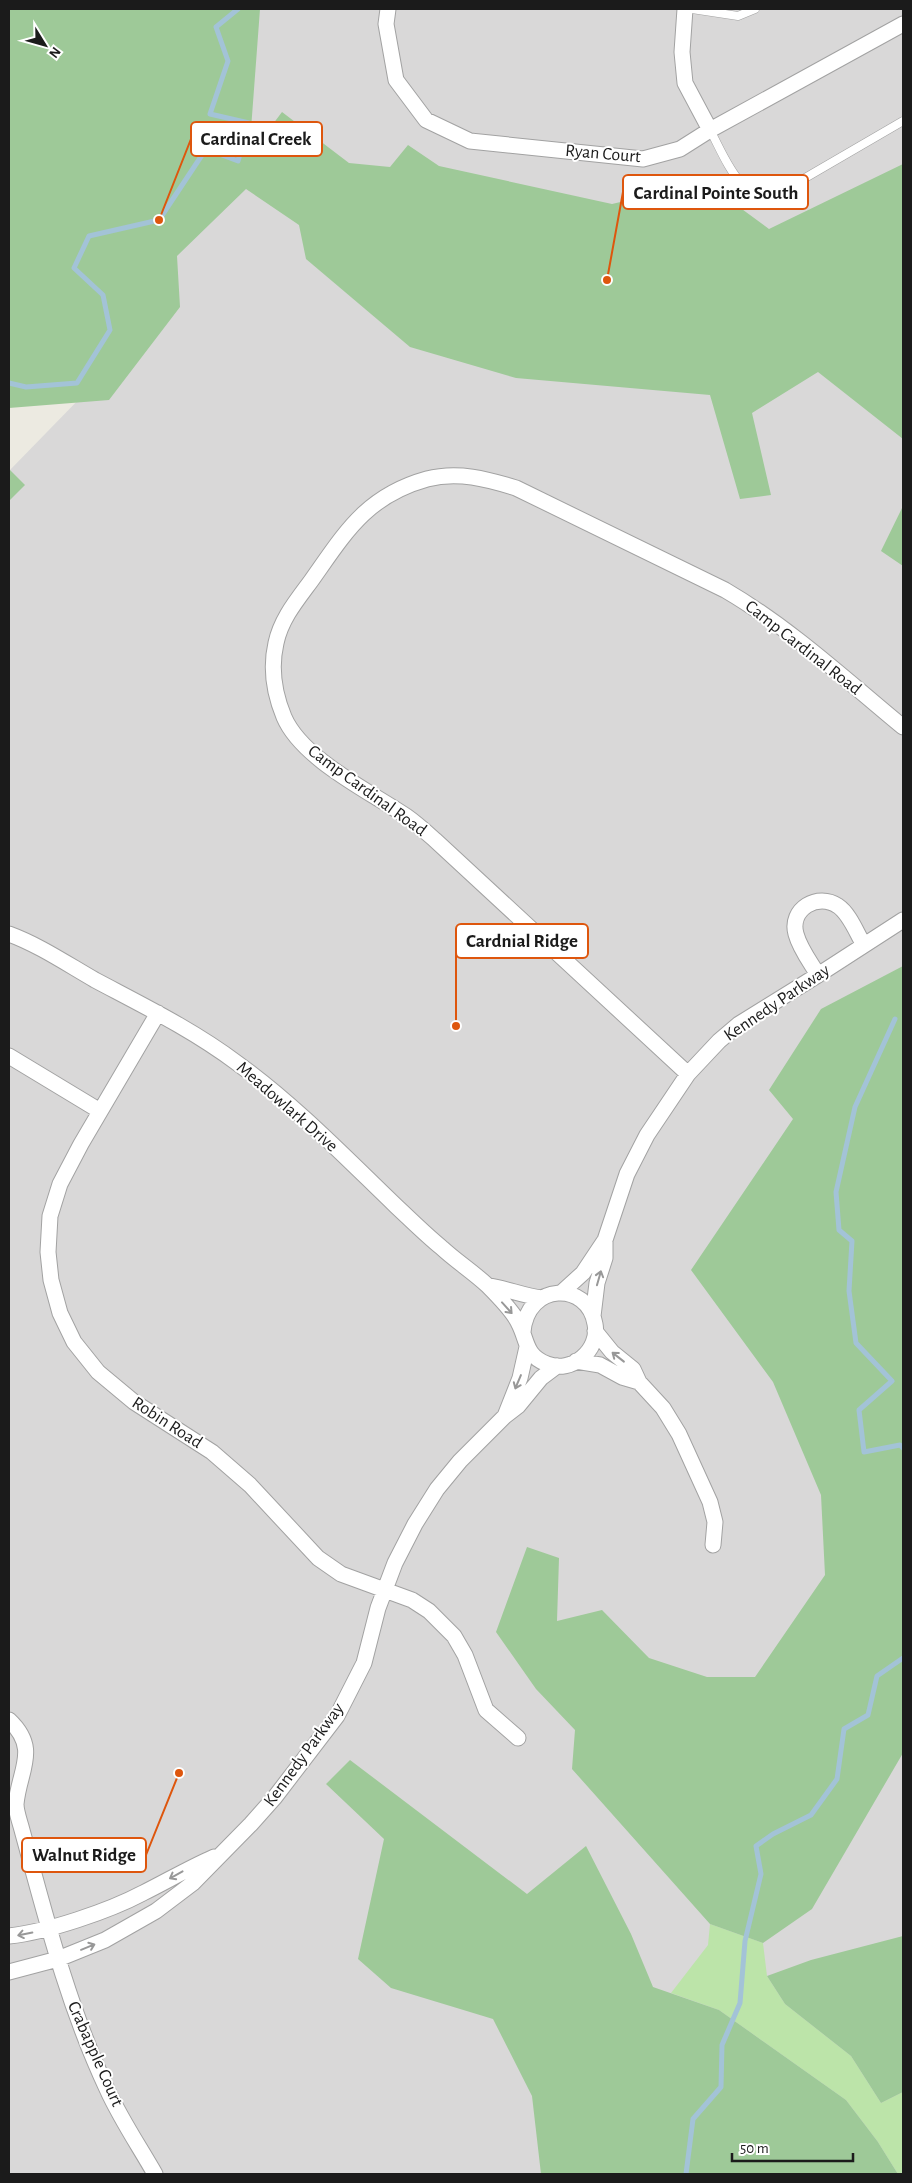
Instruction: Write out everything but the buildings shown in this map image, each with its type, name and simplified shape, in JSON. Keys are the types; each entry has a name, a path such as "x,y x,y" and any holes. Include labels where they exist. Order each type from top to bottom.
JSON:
{"street":[{"name":"Ryan Court","path":"388,9 386,24 396,80 426,120 470,141 643,159 680,149 710,130 903,24"},
{"path":"685,9 682,52 685,83 710,130"},
{"name":"Camp Cardinal Road","path":"688,1074 435,840 408,818 315,756 299,740 282,712 277,698 272,671 276,642 287,614 351,525 371,507 397,490 428,479 457,475 485,479 516,488 726,590 777,624 903,727"},
{"path":"818,976 799,943 795,932 796,919 802,909 811,903 830,902 840,907 864,946"},
{"name":"Kennedy Parkway","path":"593,1316 597,1283 605,1258 605,1240 627,1174 647,1135 688,1074 719,1041 739,1024 818,976 903,920"},
{"name":"Meadowlark Drive","path":"9,934 200,1037 274,1091 440,1247 488,1286 509,1309 523,1332"},
{"name":"Robin Road","path":"158,1014 100,1111 60,1184 50,1216 48,1252 51,1280 60,1313 74,1342 98,1372 134,1402 212,1452 250,1485 318,1558 341,1574 412,1600 429,1611 448,1630 465,1654 486,1710 518,1738"},
{"path":"9,1056 30,1071 100,1111"},
{"name":"Kennedy Parkway","path":"561,1293 587,1268 593,1255 605,1240"},
{"name":"Meadowlark Drive","path":"488,1286 498,1287 529,1297 542,1298"},
{"path":"561,1293 573,1296 584,1302 593,1316 595,1331 590,1349 576,1361 557,1366 540,1361 527,1347 523,1332 528,1310 542,1298 561,1293"},
{"path":"595,1331 612,1352 633,1369 639,1382 662,1408 679,1434 710,1502 715,1522 713,1545"},
{"name":"Kennedy Parkway","path":"505,1416 520,1378 527,1347"},
{"path":"576,1361 600,1365 622,1377 639,1382"},
{"name":"Kennedy Parkway","path":"9,1972 58,1958 105,1940 156,1911 193,1883 275,1797 336,1716 364,1663 384,1590 415,1524 438,1489 460,1461 505,1416 518,1406 541,1378 557,1366"},
{"path":"9,1720 21,1733 26,1748 26,1762 12,1804"},
{"name":"Crabapple Court","path":"12,1804 71,2001 107,2091 155,2174"},
{"name":"Kennedy Parkway","path":"9,1936 48,1928 142,1894 180,1872 220,1854"}],"lane":[{"path":"692,9 738,16 756,9"},
{"path":"710,130 739,183 749,191 761,196 774,195 781,192 903,121"}],"shaded area":[{"path":"217,9 903,9 903,2174 898,2174 878,2142 853,2174 9,2174 9,471 122,355 9,36"}],"green space":[{"path":"9,9 260,9 249,156 282,112 349,163 390,167 408,145 439,166 612,204 692,185 724,191 735,204 769,229 903,164 903,439 818,372 752,413 771,495 740,499 710,395 516,378 410,347 306,259 299,225 246,189 177,256 180,307 109,400 9,408"},
{"path":"9,469 25,485 9,501"},
{"path":"903,506 903,566 881,551"},
{"path":"903,966 903,1753 812,1909 763,1943 710,1924 572,1769 575,1730 536,1689 496,1632 527,1547 559,1558 557,1621 602,1610 649,1658 707,1677 755,1677 825,1575 821,1495 773,1382 691,1270 793,1119 769,1090 821,1009"},
{"path":"350,1760 527,1894 586,1846 631,1934 653,1987 719,2010 846,2100 878,2142 898,2174 541,2174 532,2096 493,2019 391,1988 358,1959 384,1839 326,1784"},
{"path":"710,1924 763,1943 767,1976 785,2004 851,2056 881,2103 903,2092 903,2174 898,2174 878,2142 846,2100 719,2010 671,1993 708,1945"},
{"path":"903,1936 903,2092 881,2103 851,2056 785,2004 767,1976 811,1960"}],"waterway":[{"path":"9,383 26,387 77,383 110,330 103,295 74,268 89,236 159,220 206,149 238,161 249,123 210,114 228,61 216,27 238,9"},
{"path":"895,1019 855,1107 836,1192 839,1230 852,1241 849,1291 856,1343 892,1381 859,1410 864,1452 900,1445 903,1448"},
{"path":"686,2174 693,2119 721,2087 722,2045 740,2003 745,1941 761,1874 756,1846 773,1834 811,1815 837,1779 844,1729 868,1715 877,1676 903,1658"}],"place":[{"name":"Cardinal Creek","path":"159,220"},
{"name":"Cardinal Pointe South","path":"607,280"},
{"name":"Cardnial Ridge","path":"456,1026"},
{"name":"Walnut Ridge","path":"179,1773"}]}
